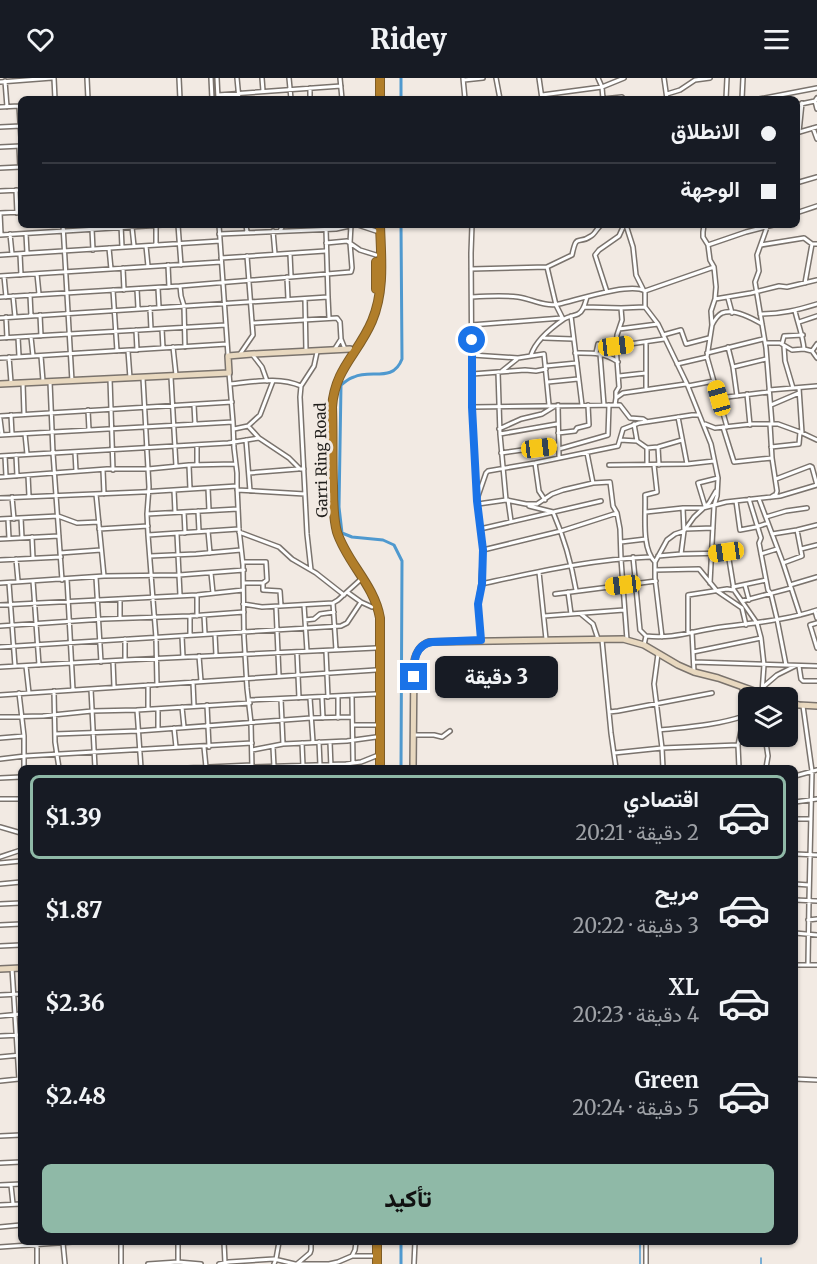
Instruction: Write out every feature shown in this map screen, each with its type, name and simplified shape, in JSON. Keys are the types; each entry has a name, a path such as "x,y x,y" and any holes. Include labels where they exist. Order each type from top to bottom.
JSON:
{"highway":[{"path":"378,78 378,96"},
{"name":"Garri Ring Road","path":"378,228 376,293 373,308 366,324 348,349 335,373 329,394 327,417 330,519 334,535 344,555 367,592 375,621 378,765"},
{"name":"Garri Ring Road","path":"378,228 382,274 379,300 369,327 337,380 332,407 335,522 344,547 371,591 380,618 378,765"},
{"path":"376,1245 377,1260"}],"street":[{"path":"0,82 53,78 55,96"},
{"path":"87,78 88,96"},
{"path":"179,78 180,96"},
{"path":"211,78 212,96"},
{"path":"217,78 218,96"},
{"path":"237,78 239,93"},
{"path":"262,78 263,92"},
{"path":"290,78 291,96"},
{"path":"340,78 342,96"},
{"path":"465,96 463,79 483,78"},
{"path":"496,78 499,96"},
{"path":"539,78 542,96"},
{"path":"598,78 603,96"},
{"path":"548,96 602,87 624,78"},
{"path":"664,78 667,94 680,90 696,79 710,78"},
{"path":"726,96 728,78"},
{"path":"742,78 742,96"},
{"path":"5,81 7,107"},
{"path":"223,96 341,86"},
{"path":"310,88 310,96"},
{"path":"775,96 817,88"},
{"path":"800,118 802,103 816,99 817,109"},
{"path":"0,107 18,106"},
{"path":"0,127 18,126"},
{"path":"800,132 815,128 817,139"},
{"path":"0,147 18,146"},
{"path":"0,168 18,167"},
{"path":"800,182 817,177"},
{"path":"0,191 18,190"},
{"path":"800,212 817,206"},
{"path":"18,212 0,213 1,235 102,228"},
{"path":"34,228 35,232"},
{"path":"64,228 72,381"},
{"path":"121,228 122,247"},
{"path":"132,228 134,247"},
{"path":"156,228 156,246"},
{"path":"178,228 181,265"},
{"path":"219,228 237,473 239,531 244,570 244,633 250,702 252,765"},
{"path":"246,228 247,232"},
{"path":"219,234 340,228"},
{"path":"0,297 158,288 351,272 350,243 352,228"},
{"path":"472,228 472,407 477,503 483,550 482,584 478,604 481,640"},
{"path":"471,269 547,267 572,255 574,243 592,236 597,228"},
{"path":"607,292 595,255 620,236 624,228"},
{"path":"626,228 633,247 636,275 644,291 645,307 658,324 687,385 711,444 718,478 712,528 710,583"},
{"path":"704,228 703,237 708,245 710,260 714,267 716,287 711,310 712,325 707,355 734,462 772,458"},
{"path":"708,245 760,228"},
{"path":"766,228 757,255 759,271 756,279 756,292 771,405 771,447 777,493 771,498"},
{"path":"92,229 93,249"},
{"path":"326,229 329,318"},
{"path":"273,231 275,254"},
{"path":"10,234 12,254"},
{"path":"26,234 27,253"},
{"path":"761,245 804,238 812,244 817,244"},
{"path":"326,243 344,241 360,250 376,255"},
{"path":"0,255 220,242"},
{"path":"805,283 812,244"},
{"path":"146,246 148,267"},
{"path":"109,248 111,269"},
{"path":"6,297 2,276 181,265 247,256 325,251"},
{"path":"20,254 21,275"},
{"path":"288,299 290,254"},
{"path":"239,355 253,335 247,256"},
{"path":"168,265 169,287"},
{"path":"547,267 556,305 563,319"},
{"path":"471,297 507,296 556,305 620,289 644,291 714,267"},
{"path":"123,268 124,290"},
{"path":"37,274 39,294"},
{"path":"715,299 817,280"},
{"path":"180,286 184,306 185,347"},
{"path":"158,288 159,307"},
{"path":"137,289 138,309"},
{"path":"113,290 117,351"},
{"path":"30,295 31,316"},
{"path":"13,296 15,317"},
{"path":"0,318 327,297"},
{"path":"471,325 563,319 579,314 587,297"},
{"path":"728,298 732,313"},
{"path":"305,299 306,351"},
{"path":"760,314 779,314 817,304"},
{"path":"584,307 645,307"},
{"path":"150,308 152,329"},
{"path":"615,405 616,392 619,387 616,346 622,320 621,308"},
{"path":"795,311 803,335 804,349"},
{"path":"712,325 719,314 725,312 748,316 762,324"},
{"path":"40,315 41,336"},
{"path":"571,316 582,405"},
{"path":"798,322 817,316"},
{"path":"6,318 8,338"},
{"path":"252,323 339,319 341,339 348,349"},
{"path":"530,356 542,338 563,319"},
{"path":"619,329 658,324"},
{"path":"0,338 226,325"},
{"path":"162,329 163,348"},
{"path":"136,330 137,350"},
{"path":"604,405 598,344 616,346 646,342 681,330 686,344 709,338"},
{"path":"792,388 785,360 784,336 803,335"},
{"path":"18,337 19,357"},
{"path":"31,337 33,356"},
{"path":"542,338 573,339"},
{"path":"334,350 341,339"},
{"path":"677,364 728,347 764,341 783,345 792,350 812,351 817,357"},
{"path":"646,342 646,389"},
{"path":"0,358 227,344"},
{"path":"812,351 817,344"},
{"path":"173,347 176,466"},
{"path":"728,347 737,396"},
{"path":"228,357 348,349"},
{"path":"311,570 300,413 301,386 314,366 317,350"},
{"path":"128,351 130,378"},
{"path":"575,353 598,354 618,362"},
{"path":"252,354 262,367 267,381"},
{"path":"472,356 518,358 544,354 549,405"},
{"path":"41,356 51,412 62,580"},
{"path":"9,357 11,384"},
{"path":"511,521 502,469 498,406 500,372 518,358"},
{"path":"733,367 766,359"},
{"path":"472,374 536,371 546,367 577,363"},
{"path":"0,384 229,373"},
{"path":"619,376 646,373"},
{"path":"142,378 157,685"},
{"path":"110,379 113,470"},
{"path":"548,382 578,379"},
{"path":"234,429 248,426 262,412 273,381"},
{"path":"230,384 287,381 301,386"},
{"path":"616,398 623,393 646,389 714,381"},
{"path":"23,383 24,414"},
{"path":"719,398 817,386"},
{"path":"771,447 799,444 801,432 799,388"},
{"path":"771,405 799,393"},
{"path":"747,394 750,425"},
{"path":"232,402 0,417 1,435 233,422"},
{"path":"194,405 195,424"},
{"path":"499,429 521,419 542,414 557,405"},
{"path":"557,405 559,458"},
{"path":"558,434 575,431 577,428 589,425 588,405"},
{"path":"501,453 558,447 608,435 609,405"},
{"path":"472,407 615,405 622,406 630,418 643,419 646,422"},
{"path":"88,410 88,430"},
{"path":"11,415 12,434"},
{"path":"477,503 488,471 618,446 623,429 634,424 699,415"},
{"path":"678,417 687,464"},
{"path":"703,423 710,427 783,425 817,440"},
{"path":"500,434 557,424"},
{"path":"634,424 637,441"},
{"path":"248,426 259,438 289,458 300,469"},
{"path":"25,434 27,454"},
{"path":"6,477 2,456 197,445 259,438"},
{"path":"246,440 250,491"},
{"path":"620,440 637,441 647,448 682,440"},
{"path":"197,445 197,465"},
{"path":"655,562 650,556 646,539 645,495 657,492 658,447"},
{"path":"647,448 647,464"},
{"path":"75,452 76,472"},
{"path":"587,453 593,483"},
{"path":"16,455 17,476"},
{"path":"609,465 687,464 715,461"},
{"path":"536,463 539,491 545,500"},
{"path":"0,477 236,464"},
{"path":"189,465 190,489"},
{"path":"646,512 771,498 817,485 810,466 776,479"},
{"path":"249,473 304,469"},
{"path":"103,470 104,494"},
{"path":"28,475 29,496"},
{"path":"704,507 698,483 718,478"},
{"path":"526,504 537,504 563,490 593,483 610,482 613,506 620,526 627,640"},
{"path":"0,498 208,488 306,494"},
{"path":"208,488 208,511"},
{"path":"174,490 175,513"},
{"path":"685,530 693,518 709,503 717,490"},
{"path":"96,494 104,576"},
{"path":"12,497 14,519"},
{"path":"748,499 761,538 759,543 766,580 786,665"},
{"path":"759,499 800,615"},
{"path":"477,503 507,500 553,513"},
{"path":"480,529 601,501"},
{"path":"736,501 740,530 768,523"},
{"path":"681,554 685,530 683,508"},
{"path":"766,517 807,508"},
{"path":"147,514 238,509"},
{"path":"184,512 185,533"},
{"path":"198,512 199,531"},
{"path":"553,513 572,566 576,590"},
{"path":"483,550 561,531 616,513"},
{"path":"0,519 58,516 77,523 99,522"},
{"path":"21,518 22,538"},
{"path":"8,519 9,539"},
{"path":"771,534 817,525"},
{"path":"99,529 148,526"},
{"path":"662,637 655,570 658,555 670,537 685,530 712,528"},
{"path":"783,563 802,557 797,530"},
{"path":"208,531 210,553"},
{"path":"148,535 239,531 279,546 292,559 372,607"},
{"path":"177,534 180,595"},
{"path":"0,539 59,536"},
{"path":"32,537 33,558"},
{"path":"621,542 646,539"},
{"path":"801,549 817,545"},
{"path":"761,554 777,549"},
{"path":"0,560 101,550"},
{"path":"150,556 242,550"},
{"path":"658,555 728,553 734,589 757,623 761,638 763,687"},
{"path":"482,584 572,566 650,556"},
{"path":"633,557 640,630 646,636 675,637 800,615 816,610 817,618"},
{"path":"16,559 18,582"},
{"path":"243,562 266,562 267,580 263,583 263,590 280,591 281,606"},
{"path":"655,570 698,569 717,591 742,608 746,625"},
{"path":"0,583 244,570"},
{"path":"539,572 546,639"},
{"path":"211,573 213,593"},
{"path":"96,577 101,662"},
{"path":"742,602 817,577"},
{"path":"67,579 73,690"},
{"path":"243,604 276,607 333,603 360,580"},
{"path":"694,672 688,595 734,589 766,580"},
{"path":"33,581 39,665"},
{"path":"555,594 656,581"},
{"path":"9,583 15,666"},
{"path":"243,583 263,583"},
{"path":"745,585 749,600"},
{"path":"0,605 197,595 243,590"},
{"path":"568,592 571,614"},
{"path":"197,595 197,616"},
{"path":"120,599 120,619"},
{"path":"0,647 335,627 347,622 361,602"},
{"path":"333,603 336,650"},
{"path":"304,605 307,652"},
{"path":"276,607 279,676"},
{"path":"544,616 624,610"},
{"path":"0,626 244,612"},
{"path":"305,620 314,620 320,614 334,612"},
{"path":"580,613 592,624 600,638 616,765"},
{"path":"204,615 205,635"},
{"path":"190,616 190,636"},
{"path":"817,623 810,625 817,648"},
{"path":"214,634 216,655"},
{"path":"182,636 183,657"},
{"path":"645,645 646,636"},
{"path":"413,765 414,661 418,650 429,642 600,638 627,640 645,645 694,672 745,687"},
{"path":"693,652 761,638"},
{"path":"124,639 125,660"},
{"path":"0,667 376,648"},
{"path":"326,651 328,697"},
{"path":"297,652 298,698"},
{"path":"658,652 654,684 663,765"},
{"path":"199,656 201,682"},
{"path":"113,661 114,687"},
{"path":"694,662 817,666"},
{"path":"26,666 29,693"},
{"path":"768,687 777,675 797,666"},
{"path":"797,666 802,681 817,681"},
{"path":"0,695 376,670"},
{"path":"193,682 194,706"},
{"path":"148,685 148,709"},
{"path":"91,689 95,765"},
{"path":"54,691 58,765"},
{"path":"19,693 24,736 24,765"},
{"path":"609,712 712,693"},
{"path":"0,717 376,694"},
{"path":"338,696 338,718"},
{"path":"352,696 353,763"},
{"path":"322,697 323,718"},
{"path":"310,698 313,742"},
{"path":"281,699 283,744"},
{"path":"206,765 207,705"},
{"path":"798,705 817,706"},
{"path":"803,706 815,771 808,901 808,964"},
{"path":"182,707 184,727"},
{"path":"158,709 159,728"},
{"path":"137,710 141,765"},
{"path":"55,734 352,717"},
{"path":"660,730 738,718"},
{"path":"353,725 376,725"},
{"path":"174,728 176,748"},
{"path":"413,735 442,737 450,730"},
{"path":"0,738 24,736"},
{"path":"252,750 283,744 353,741 376,737"},
{"path":"319,742 320,765"},
{"path":"330,742 331,765"},
{"path":"0,759 252,743"},
{"path":"302,743 303,765"},
{"path":"614,753 662,748 738,745"},
{"path":"273,747 274,765"},
{"path":"738,747 739,765"},
{"path":"766,765 767,747"},
{"path":"338,765 363,762 376,756"},
{"path":"798,775 815,771"},
{"path":"0,778 18,777"},
{"path":"0,799 18,798"},
{"path":"798,802 815,799"},
{"path":"798,819 817,821"},
{"path":"0,827 18,831"},
{"path":"0,857 18,851"},
{"path":"798,854 817,855"},
{"path":"0,863 18,861"},
{"path":"0,884 18,882"},
{"path":"798,884 809,885"},
{"path":"798,900 817,901"},
{"path":"0,904 18,903"},
{"path":"808,920 817,919"},
{"path":"0,925 18,924"},
{"path":"798,933 817,934"},
{"path":"0,946 18,945"},
{"path":"798,964 817,965"},
{"path":"12,968 18,1030"},
{"path":"0,969 18,968"},
{"path":"0,995 18,994"},
{"path":"0,1016 15,1014"},
{"path":"0,1036 18,1035"},
{"path":"0,1057 18,1055"},
{"path":"0,1081 18,1079"},
{"path":"798,1079 817,1080"},
{"path":"0,1136 18,1135"},
{"path":"0,1163 18,1162"},
{"path":"0,1185 18,1184"},
{"path":"11,1185 13,1204"},
{"path":"0,1206 18,1204"},
{"path":"0,1227 18,1225"},
{"path":"0,1242 0,1247 25,1245"},
{"path":"37,1245 37,1264"},
{"path":"63,1245 65,1264"},
{"path":"121,1245 121,1264"},
{"path":"178,1245 178,1262"},
{"path":"224,1245 225,1263"},
{"path":"274,1264 278,1245"},
{"path":"297,1264 311,1252 311,1245"},
{"path":"352,1256 356,1245"},
{"path":"414,1264 415,1245"},
{"path":"646,1245 646,1264"},
{"path":"219,1264 276,1259 297,1264 334,1263 352,1256 377,1260"},
{"path":"148,1264 178,1262 201,1264"}],"waterway":[{"path":"401,78 401,96"},
{"path":"401,228 402,359 393,371 361,375 350,378 341,385 339,507 342,533 352,537 383,540 394,545 402,561 401,765"},
{"path":"401,1245 401,1264"},
{"path":"640,1245 640,1264"},
{"path":"761,1258 761,1264"}],"route":[{"path":"414,677 415,657 418,650 426,643 481,640 478,604 482,584 483,550 477,501 472,407 472,340"}]}
